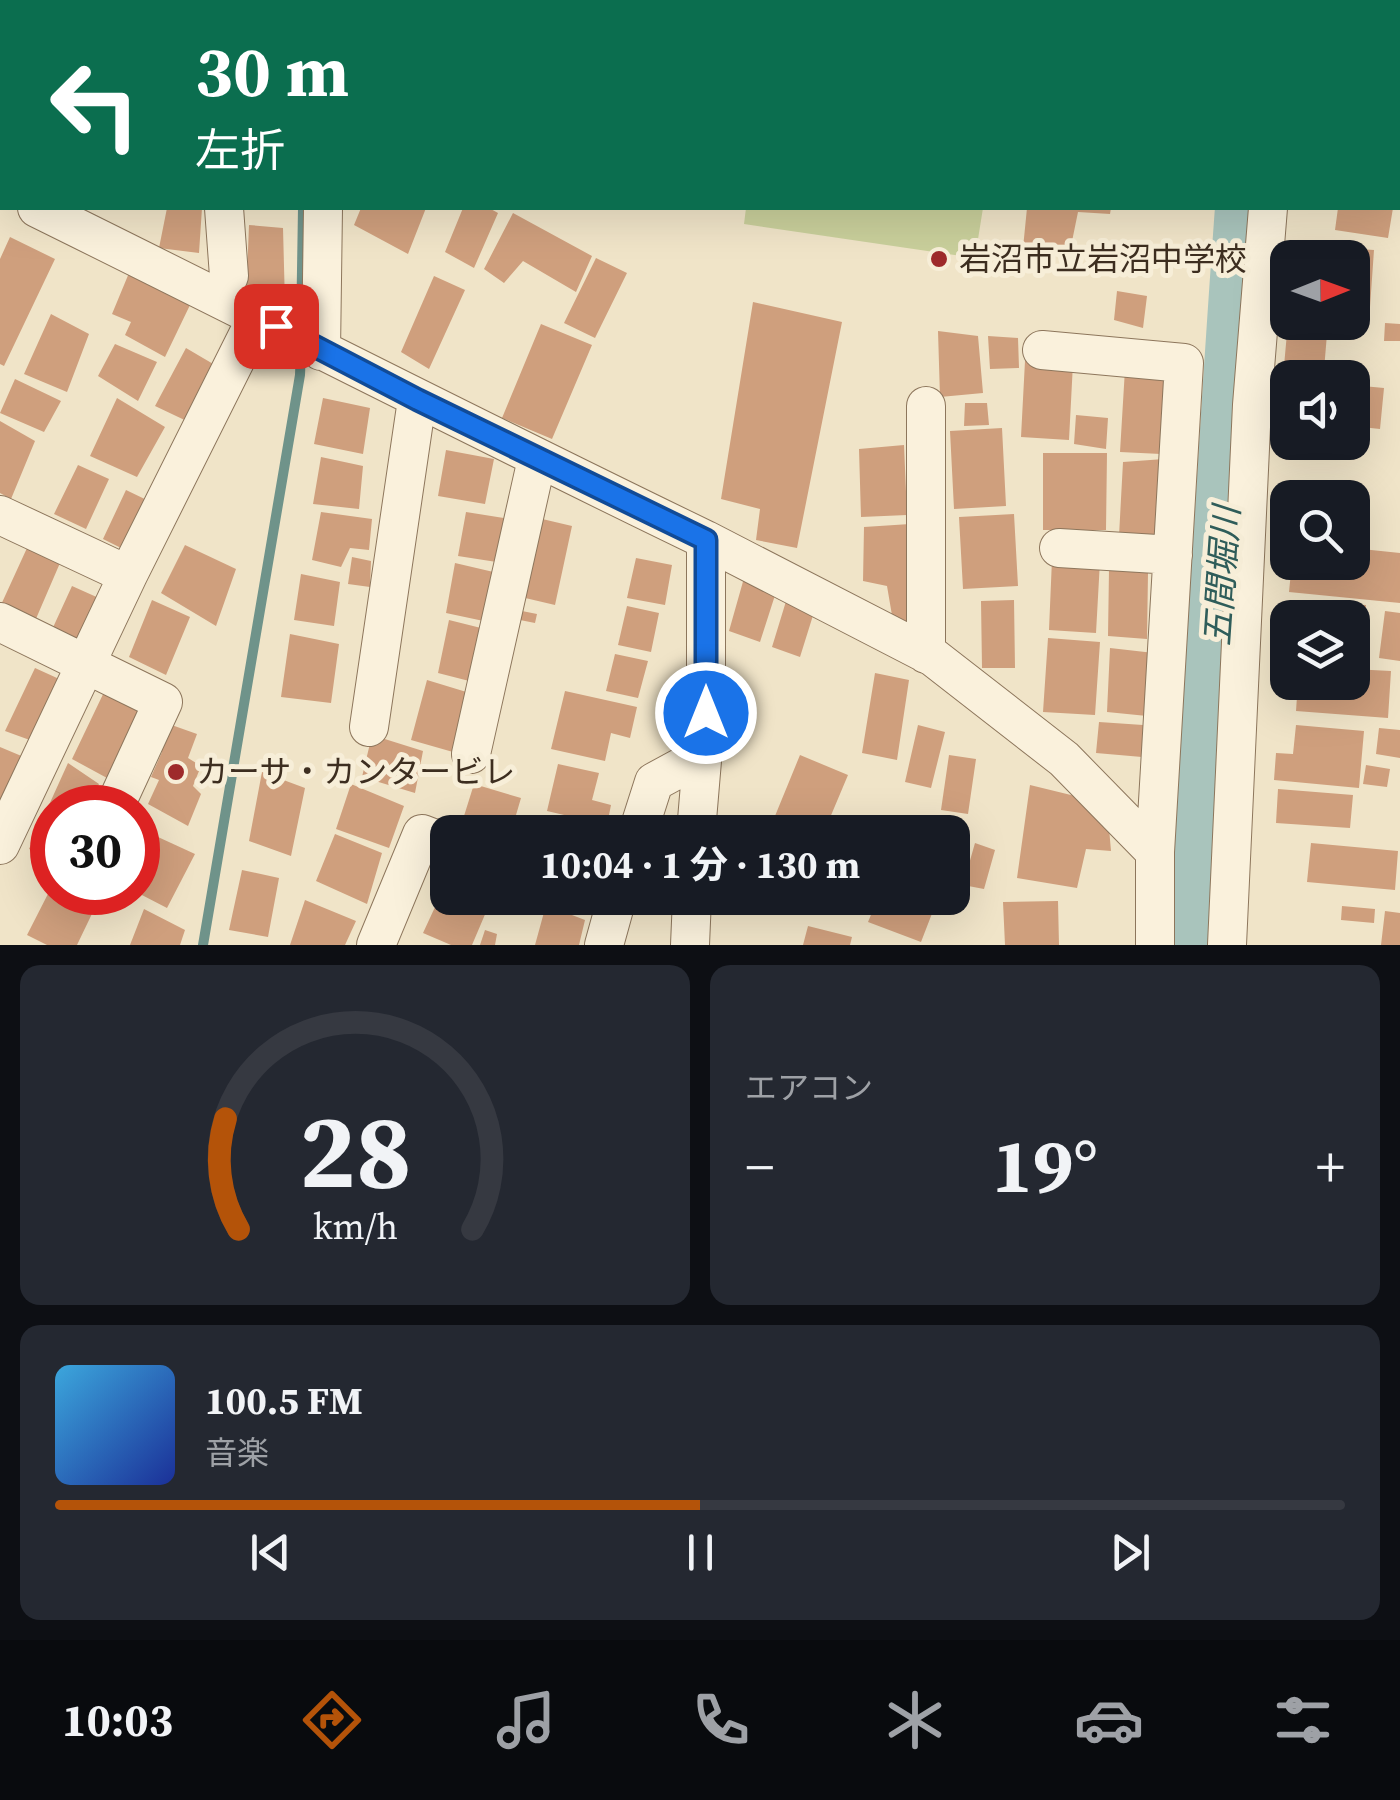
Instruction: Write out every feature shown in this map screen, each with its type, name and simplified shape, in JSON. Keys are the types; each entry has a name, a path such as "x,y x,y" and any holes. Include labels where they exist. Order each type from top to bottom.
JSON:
{"street":[{"path":"41,210 706,540 926,654 1064,759 1155,852"},
{"path":"219,298 229,276 224,210"},
{"path":"308,344 323,210"},
{"path":"1227,945 1244,555 1268,210"},
{"path":"2,835 258,316"},
{"path":"1042,350 1184,363 1155,852 1156,945"},
{"path":"368,727 418,400"},
{"path":"926,406 926,654"},
{"path":"471,754 538,459"},
{"path":"0,515 128,575"},
{"path":"697,815 706,713 706,540"},
{"path":"1059,548 1172,555"},
{"path":"0,622 163,702 125,785"},
{"path":"643,815 654,782 700,757"},
{"path":"376,945 422,834 430,837"},
{"path":"604,945 607,915"},
{"path":"690,945 691,915"}],"green space":[{"path":"746,210 983,210 975,258 744,224"}],"building":[{"path":"167,210 202,210 199,253 159,248"},
{"path":"360,210 425,210 408,254 354,225"},
{"path":"462,210 498,213 474,268 445,252"},
{"path":"1027,210 1111,210 1110,214 1078,212 1069,256 1023,248"},
{"path":"1338,210 1393,210 1388,238 1335,230"},
{"path":"513,213 592,256 576,292 523,261 504,283 484,269"},
{"path":"249,225 283,228 285,304 246,302"},
{"path":"10,237 55,259 4,366 0,364 0,259"},
{"path":"1370,250 1374,250 1370,307"},
{"path":"596,258 627,273 595,338 564,323"},
{"path":"129,273 190,305 165,357 125,335 131,322 112,314"},
{"path":"434,276 465,290 429,369 401,352"},
{"path":"1117,291 1147,296 1143,328 1114,320"},
{"path":"753,302 842,322 797,548 756,540 760,509 721,499"},
{"path":"51,314 89,334 67,392 24,374"},
{"path":"1385,323 1400,324 1400,341 1384,341"},
{"path":"541,324 592,345 552,439 502,418"},
{"path":"938,331 978,336 983,393 940,397"},
{"path":"988,336 1018,338 1019,368 990,369"},
{"path":"1286,340 1326,340 1325,360 1285,360"},
{"path":"115,344 157,362 138,401 98,376"},
{"path":"186,348 220,368 193,424 155,406"},
{"path":"1025,361 1073,363 1069,440 1021,437"},
{"path":"1125,369 1169,373 1161,454 1120,452"},
{"path":"15,379 61,401 44,432 0,413"},
{"path":"1370,387 1384,388 1380,429 1370,428"},
{"path":"117,398 165,427 137,477 90,456"},
{"path":"323,398 370,408 363,454 314,444"},
{"path":"965,403 987,403 989,425 964,426"},
{"path":"1076,415 1108,418 1106,449 1074,444"},
{"path":"0,421 35,441 11,499 0,493"},
{"path":"1002,428 1006,506 954,509 950,431"},
{"path":"904,445 907,515 861,517 859,449"},
{"path":"446,450 494,459 485,504 438,496"},
{"path":"1043,453 1107,453 1106,530 1043,530"},
{"path":"321,457 363,466 359,509 313,504"},
{"path":"1164,459 1163,538 1119,536 1123,462"},
{"path":"78,465 109,479 86,529 54,514"},
{"path":"126,490 153,503 131,553 103,539"},
{"path":"321,512 372,519 369,550 350,548 341,567 312,560"},
{"path":"466,512 510,519 503,563 458,556"},
{"path":"1014,514 1018,586 963,589 959,517"},
{"path":"538,518 572,526 555,605 521,597"},
{"path":"910,524 912,635 894,627 887,586 863,581 864,527"},
{"path":"185,545 236,569 216,626 161,593"},
{"path":"27,548 60,563 32,628 0,607"},
{"path":"1370,550 1400,553 1400,603 1289,592 1290,580 1370,580"},
{"path":"352,557 371,561 370,587 348,584"},
{"path":"636,558 672,565 665,605 627,598"},
{"path":"1052,559 1100,561 1096,633 1049,630"},
{"path":"455,563 502,574 493,623 446,613"},
{"path":"1109,570 1148,573 1147,639 1108,636"},
{"path":"301,574 340,582 334,626 294,620"},
{"path":"744,578 777,589 760,642 729,631"},
{"path":"72,586 101,599 80,648 50,634"},
{"path":"787,598 815,609 800,657 772,647"},
{"path":"152,600 190,617 166,675 129,657"},
{"path":"1014,600 1015,668 982,668 981,601"},
{"path":"627,606 659,613 651,652 618,645"},
{"path":"522,611 537,614 535,623 520,620"},
{"path":"1385,611 1400,613 1400,661 1379,658"},
{"path":"449,620 485,629 477,683 438,673"},
{"path":"290,634 339,644 331,703 281,697"},
{"path":"1048,638 1100,642 1095,715 1043,712"},
{"path":"1110,648 1154,653 1147,716 1107,712"},
{"path":"615,654 648,661 638,698 606,691"},
{"path":"35,668 68,683 38,743 5,731"},
{"path":"1370,670 1391,671 1388,718 1296,711 1297,700 1370,700"},
{"path":"875,673 909,680 897,760 862,753"},
{"path":"427,680 473,694 460,754 411,740"},
{"path":"106,688 142,705 107,778 72,759"},
{"path":"565,691 637,707 630,738 611,733 605,761 551,749"},
{"path":"1099,722 1143,725 1142,757 1096,753"},
{"name":"カーサ・カンタービレ","path":"166,723 197,734 188,758 201,766 193,786 201,794 188,826 160,811 159,780 151,777 162,752 153,746"},
{"path":"918,725 945,732 931,788 905,782"},
{"path":"1296,725 1364,731 1359,788 1274,780 1276,753 1293,754"},
{"path":"1379,728 1400,730 1400,758 1376,754"},
{"path":"372,735 423,751 415,793 362,777"},
{"path":"0,747 31,760 0,813"},
{"path":"800,755 848,775 831,815 775,815"},
{"path":"949,755 976,759 968,814 941,810"},
{"path":"68,763 99,784 99,785 58,785"},
{"path":"558,764 599,773 592,800 611,805 609,815 547,811"},
{"path":"1366,765 1390,769 1387,787 1363,784"},
{"path":"262,772 305,788 291,856 249,841"},
{"path":"351,784 404,806 389,848 336,829"},
{"path":"474,784 521,798 516,815 464,815"},
{"path":"1030,785 1075,796 1109,828 1111,851 1086,849 1077,888 1017,878"},
{"path":"1278,789 1353,795 1350,828 1276,823"},
{"path":"335,834 382,853 367,904 316,881"},
{"path":"160,838 195,854 167,908 160,904"},
{"path":"975,843 995,850 984,889 970,886"},
{"path":"1311,843 1398,851 1395,890 1307,882"},
{"path":"242,870 279,878 268,937 229,930"},
{"path":"305,900 356,921 345,945 290,945"},
{"path":"1058,901 1059,945 1005,945 1003,902"},
{"path":"1342,906 1375,909 1374,923 1341,920"},
{"path":"1385,911 1400,913 1400,945 1381,945"},
{"path":"37,915 91,915 77,945 47,945 27,935"},
{"path":"142,915 156,915 185,930 180,945 130,945"},
{"path":"431,915 485,915 472,945 451,945 423,933"},
{"path":"543,915 572,915 585,920 579,945 535,945"},
{"path":"871,915 931,915 921,942 868,922"},
{"path":"808,926 852,937 850,945 803,945"},
{"path":"485,930 497,934 495,945 480,945"}],"waterway":[{"path":"301,331 303,210"},
{"name":"五間堀川","path":"1198,945 1245,210"},
{"path":"203,945 300,375 301,348"}],"place":[{"name":"岩沼市立岩沼中学校","path":"939,259"},
{"name":"カーサ・カンタービレ","path":"176,772"}],"route":[{"path":"276,326 706,540 706,713"}]}
